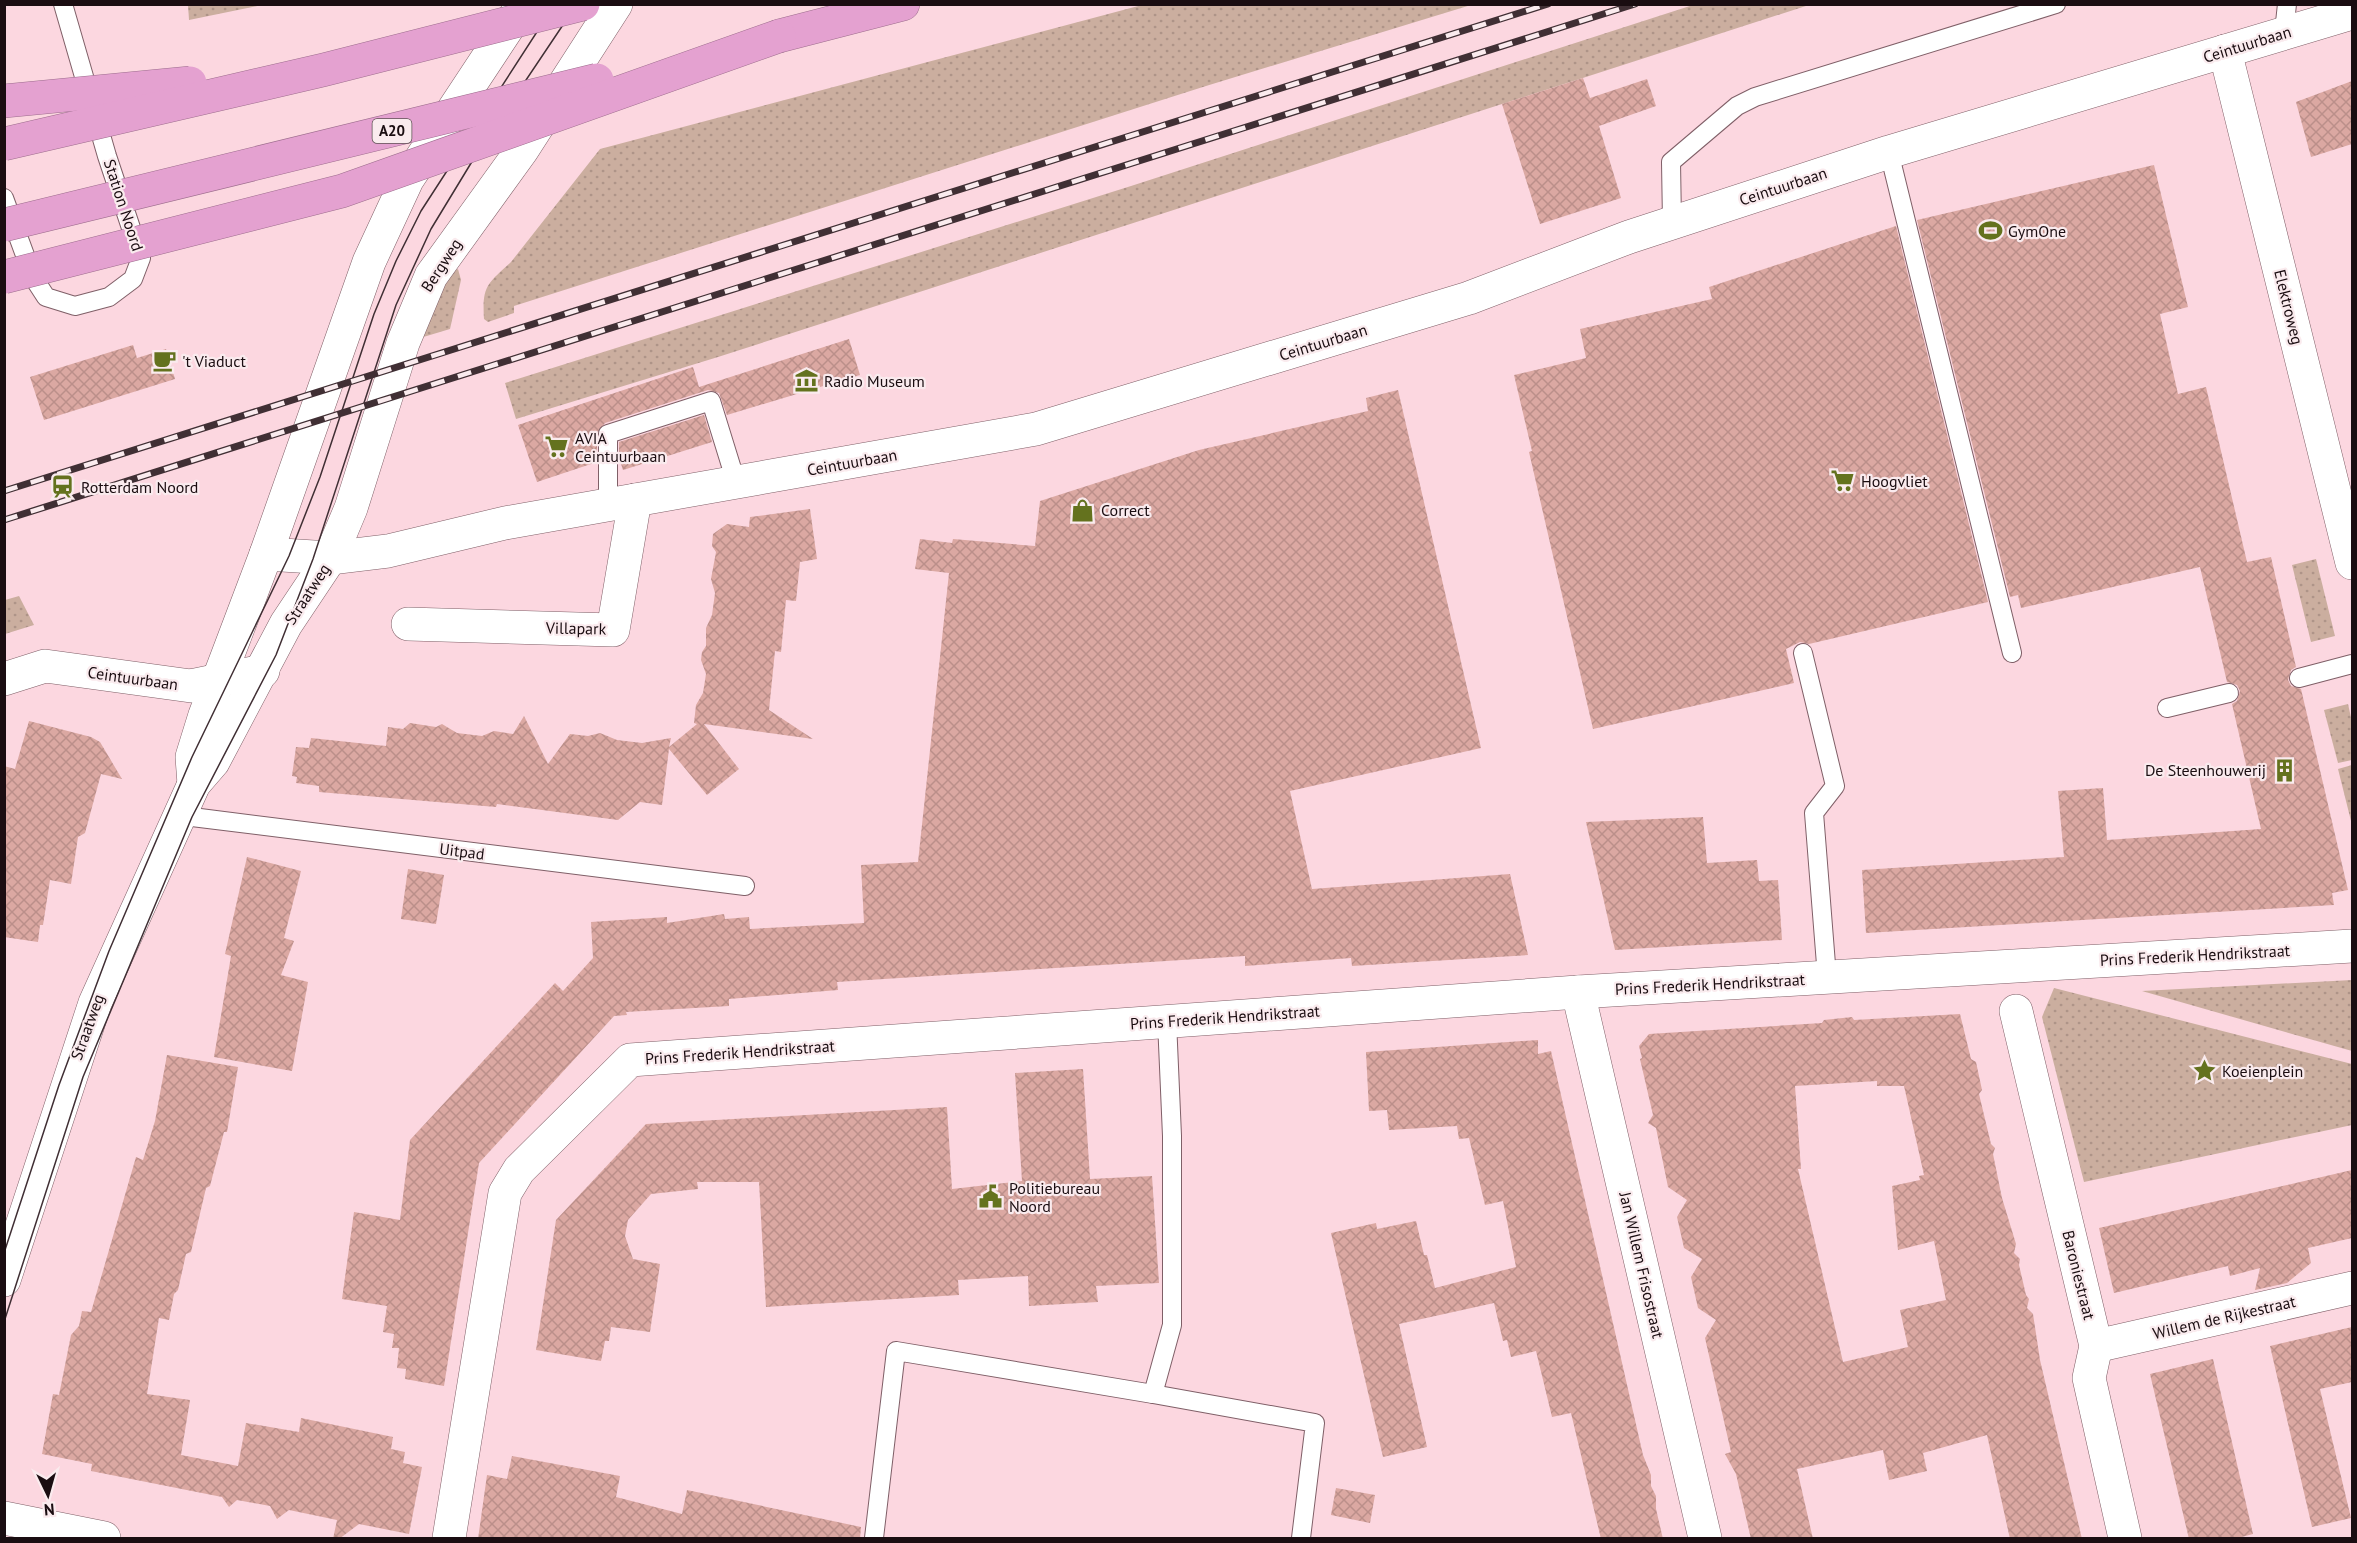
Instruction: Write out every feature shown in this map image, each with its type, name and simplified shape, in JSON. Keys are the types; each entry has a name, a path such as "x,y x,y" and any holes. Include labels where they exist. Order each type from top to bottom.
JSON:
{"highway":[{"path":"4,144 323,70 583,4"},
{"name":"A20","path":"4,225 903,4"},
{"name":"A20","path":"4,277 342,191 778,36"},
{"path":"4,101 323,70"}],"street":[{"path":"266,554 369,262 408,180 523,4"},
{"name":"Bergweg","path":"330,558 351,508 403,343 431,276 522,150 616,4"},
{"name":"Ceintuurbaan","path":"266,554 330,558 388,551 506,523 1036,429 1469,298 1672,222 1889,152 2225,51 2286,18 2352,13"},
{"name":"Elektroweg","path":"2225,51 2352,562"},
{"name":"Villapark","path":"408,624 613,630 621,502"},
{"name":"Straatweg","path":"187,798 192,757 217,682 266,554"},
{"name":"Straatweg","path":"4,1280 95,1003 187,798 213,762 286,624 330,558"},
{"name":"Ceintuurbaan","path":"4,679 45,666 191,686 263,671"},
{"name":"Prins Frederik Hendrikstraat","path":"449,1539 505,1193 519,1170 630,1060 1578,992 2352,946"},
{"name":"Jan Willem Frisostraat","path":"1578,992 1705,1539"},
{"name":"Baroniestraat","path":"2016,1011 2096,1346 2089,1378 2125,1539"},
{"name":"Willem de Rijkestraat","path":"2096,1346 2352,1288"},
{"path":"4,1518 104,1539"}],"lane":[{"name":"Station Noord","path":"4,198 33,277 46,297 75,306 109,297 133,279 141,258 107,156 63,4"},
{"path":"1672,222 1671,162 1737,106 1755,97 2056,4"},
{"path":"1889,152 2012,653"},
{"path":"621,502 608,434 711,401 736,482"},
{"path":"1803,653 1834,786 1814,813 1827,977"},
{"path":"2299,678 2352,664"},
{"path":"2167,708 2229,693"},
{"name":"Uitpad","path":"187,798 192,817 745,886"},
{"path":"1153,1394 1172,1325 1172,1136 1167,1021"},
{"path":"874,1539 887,1410 896,1351 1315,1423 1300,1539"}],"shaded area":[{"path":"188,4 262,5 189,20"},
{"path":"1142,5 1471,5 1206,86 514,306 514,313 488,322 484,319 485,292 491,281 511,262 600,149"},
{"path":"1693,5 1809,5 718,357 516,419 505,383 1131,186"},
{"path":"458,269 461,280 450,329 420,338 428,308 452,272"},
{"path":"2316,559 2335,636 2311,642 2292,565"},
{"path":"19,596 34,625 5,634 5,600"},
{"path":"2348,704 2352,722 2352,760 2338,763 2324,710"},
{"path":"2352,765 2352,825 2338,769"},
{"path":"2352,980 2352,1051 2142,991"},
{"name":"Koeienplein","path":"2054,988 2352,1064 2352,1125 2084,1182 2042,1017"}],"building":[{"path":"1583,78 1590,98 1647,79 1656,106 1599,126 1621,198 1540,224 1502,104"},
{"path":"2352,81 2352,144 2311,157 2296,102"},
{"path":"2154,165 2188,307 2160,314 2178,394 2206,387 2247,562 2271,557 2296,667 2291,670 2288,680 2291,686 2301,689 2348,890 2332,893 2334,905 1866,933 1862,870 2064,857 2058,791 2103,788 2107,840 2261,829 2232,704 2237,701 2240,691 2237,685 2227,682 2200,567 2021,608 2018,595 2010,597 1917,220"},
{"path":"1896,226 1988,602 1809,644 1800,642 1786,649 1794,683 1593,729 1529,452 1532,451 1514,375 1586,358 1580,329 1712,299 1709,287"},
{"path":"849,339 860,375 727,415 719,393 708,390 605,423 597,433 597,462 537,482 518,425 693,367 699,387"},
{"path":"133,345 137,358 166,349 175,379 44,420 30,377"},
{"path":"1398,390 1481,748 1290,791 1312,889 1510,874 1528,955 1352,966 1351,958 1245,966 1245,956 837,982 838,990 729,999 729,1006 626,1012 627,1015 614,1016 479,1163 444,1386 405,1379 406,1369 397,1368 399,1348 392,1348 394,1334 383,1332 387,1306 342,1299 354,1212 400,1220 410,1140 555,983 563,991 593,958 591,922 667,917 667,923 724,914 725,919 749,917 750,929 864,923 861,865 918,862 949,573 915,569 920,539 952,543 953,539 1035,546 1040,501 1199,450 1368,411 1366,398"},
{"path":"704,415 712,442 623,470 619,458 619,442"},
{"path":"810,509 817,559 800,562 796,601 786,600 781,652 775,651 769,710 813,739 704,724 739,769 707,795 669,749 662,805 640,802 618,820 497,804 496,807 319,792 319,786 296,783 297,777 292,776 296,747 309,748 311,738 386,746 388,727 403,729 410,723 436,727 442,724 457,733 482,736 494,731 513,734 524,716 548,764 570,734 588,736 600,733 617,740 642,743 671,738 669,747 697,724 694,723 696,705 703,693 706,674 701,660 702,652 706,646 706,628 712,615 715,593 711,579 716,552 712,546 713,534 727,524 749,527 750,517"},
{"path":"29,721 91,737 100,742 122,779 101,774 85,833 78,837 71,884 50,880 38,942 4,937 4,766 15,769"},
{"path":"1703,817 1707,863 1757,860 1759,881 1778,880 1782,940 1615,950 1586,822"},
{"path":"247,857 301,871 284,938 294,941 281,975 308,982 292,1071 214,1057 231,956 225,954"},
{"path":"408,869 444,875 436,924 401,919"},
{"path":"1960,1014 1971,1059 1976,1062 1982,1090 1979,1094 1991,1144 1995,1148 1993,1154 2002,1198 2016,1244 2014,1253 2020,1259 2019,1265 2029,1299 2027,1308 2033,1314 2040,1360 2082,1539 2010,1539 1987,1435 1923,1453 1927,1471 1889,1480 1883,1450 1797,1469 1813,1539 1751,1539 1736,1474 1725,1454 1731,1452 1705,1338 1716,1320 1698,1308 1691,1277 1702,1259 1684,1248 1677,1217 1687,1200 1668,1187 1656,1128 1648,1123 1653,1115 1639,1046 1649,1034 1822,1023 1824,1020 1852,1017 1854,1020","holes":["1877,1081 1877,1086 1904,1086 1924,1175 1919,1176 1920,1180 1892,1186 1898,1250 1934,1241 1946,1300 1900,1310 1908,1347 1843,1362 1798,1169 1801,1169 1795,1086"]},
{"path":"1538,1040 1538,1054 1551,1051 1643,1455 1656,1496 1656,1509 1663,1539 1601,1539 1571,1413 1552,1417 1536,1351 1511,1357 1507,1340 1503,1341 1494,1303 1399,1324 1427,1447 1383,1457 1331,1233 1376,1223 1377,1229 1416,1221 1435,1288 1516,1267 1503,1201 1485,1205 1469,1138 1459,1139 1457,1126 1389,1130 1387,1110 1369,1111 1366,1052"},
{"path":"167,1055 238,1067 227,1132 224,1132 210,1186 206,1188 191,1252 186,1254 169,1320 159,1318 147,1394 190,1400 181,1455 238,1466 246,1423 299,1432 301,1418 393,1437 391,1449 405,1452 403,1463 422,1467 409,1534 359,1524 339,1539 333,1539 337,1520 289,1510 277,1519 270,1506 237,1500 229,1507 222,1497 91,1471 92,1464 42,1454 53,1394 59,1395 71,1335 79,1326 82,1311 91,1312 136,1157 143,1160 155,1121"},
{"path":"1083,1069 1090,1179 1152,1176 1159,1283 1096,1286 1098,1302 1029,1306 1028,1276 958,1280 959,1295 766,1307 759,1182 697,1182 698,1189 651,1194 628,1220 625,1236 633,1259 660,1264 650,1332 611,1327 609,1341 605,1341 601,1361 536,1350 556,1220 646,1124 947,1107 952,1189 1022,1181 1015,1073"},
{"path":"2352,1170 2352,1238 2308,1248 2311,1263 2287,1283 2255,1290 2260,1268 2230,1276 2228,1266 2114,1293 2099,1228"},
{"path":"2352,1327 2352,1382 2320,1389 2351,1518 2312,1527 2270,1346"},
{"path":"2213,1359 2253,1534 2234,1539 2189,1539 2150,1374"},
{"path":"512,1456 620,1476 616,1497 682,1514 687,1490 861,1527 860,1539 478,1539 487,1475 507,1479"},
{"path":"1336,1488 1375,1495 1370,1523 1331,1515"}],"tram line":[{"path":"4,1253 59,1085 109,951 192,757 289,556 320,477 374,314 396,261 421,211 555,4"},
{"path":"4,1322 83,1077 192,817 276,655 313,559 396,305 431,229 479,150 577,4"}],"railway":[{"path":"4,491 1548,4"},
{"path":"4,520 1635,4"}],"place":[{"name":"GymOne","path":"1990,231"},
{"name":"'t Viaduct","path":"164,361"},
{"name":"Radio Museum","path":"806,381"},
{"name":"AVIA Ceintuurbaan","path":"557,447"},
{"name":"Hoogvliet","path":"1843,481"},
{"name":"Rotterdam Noord","path":"63,487"},
{"name":"Correct","path":"1083,510"},
{"name":"De Steenhouwerij","path":"2284,770"},
{"name":"Koeienplein","path":"2204,1071"},
{"name":"Politiebureau Noord","path":"991,1197"}]}
